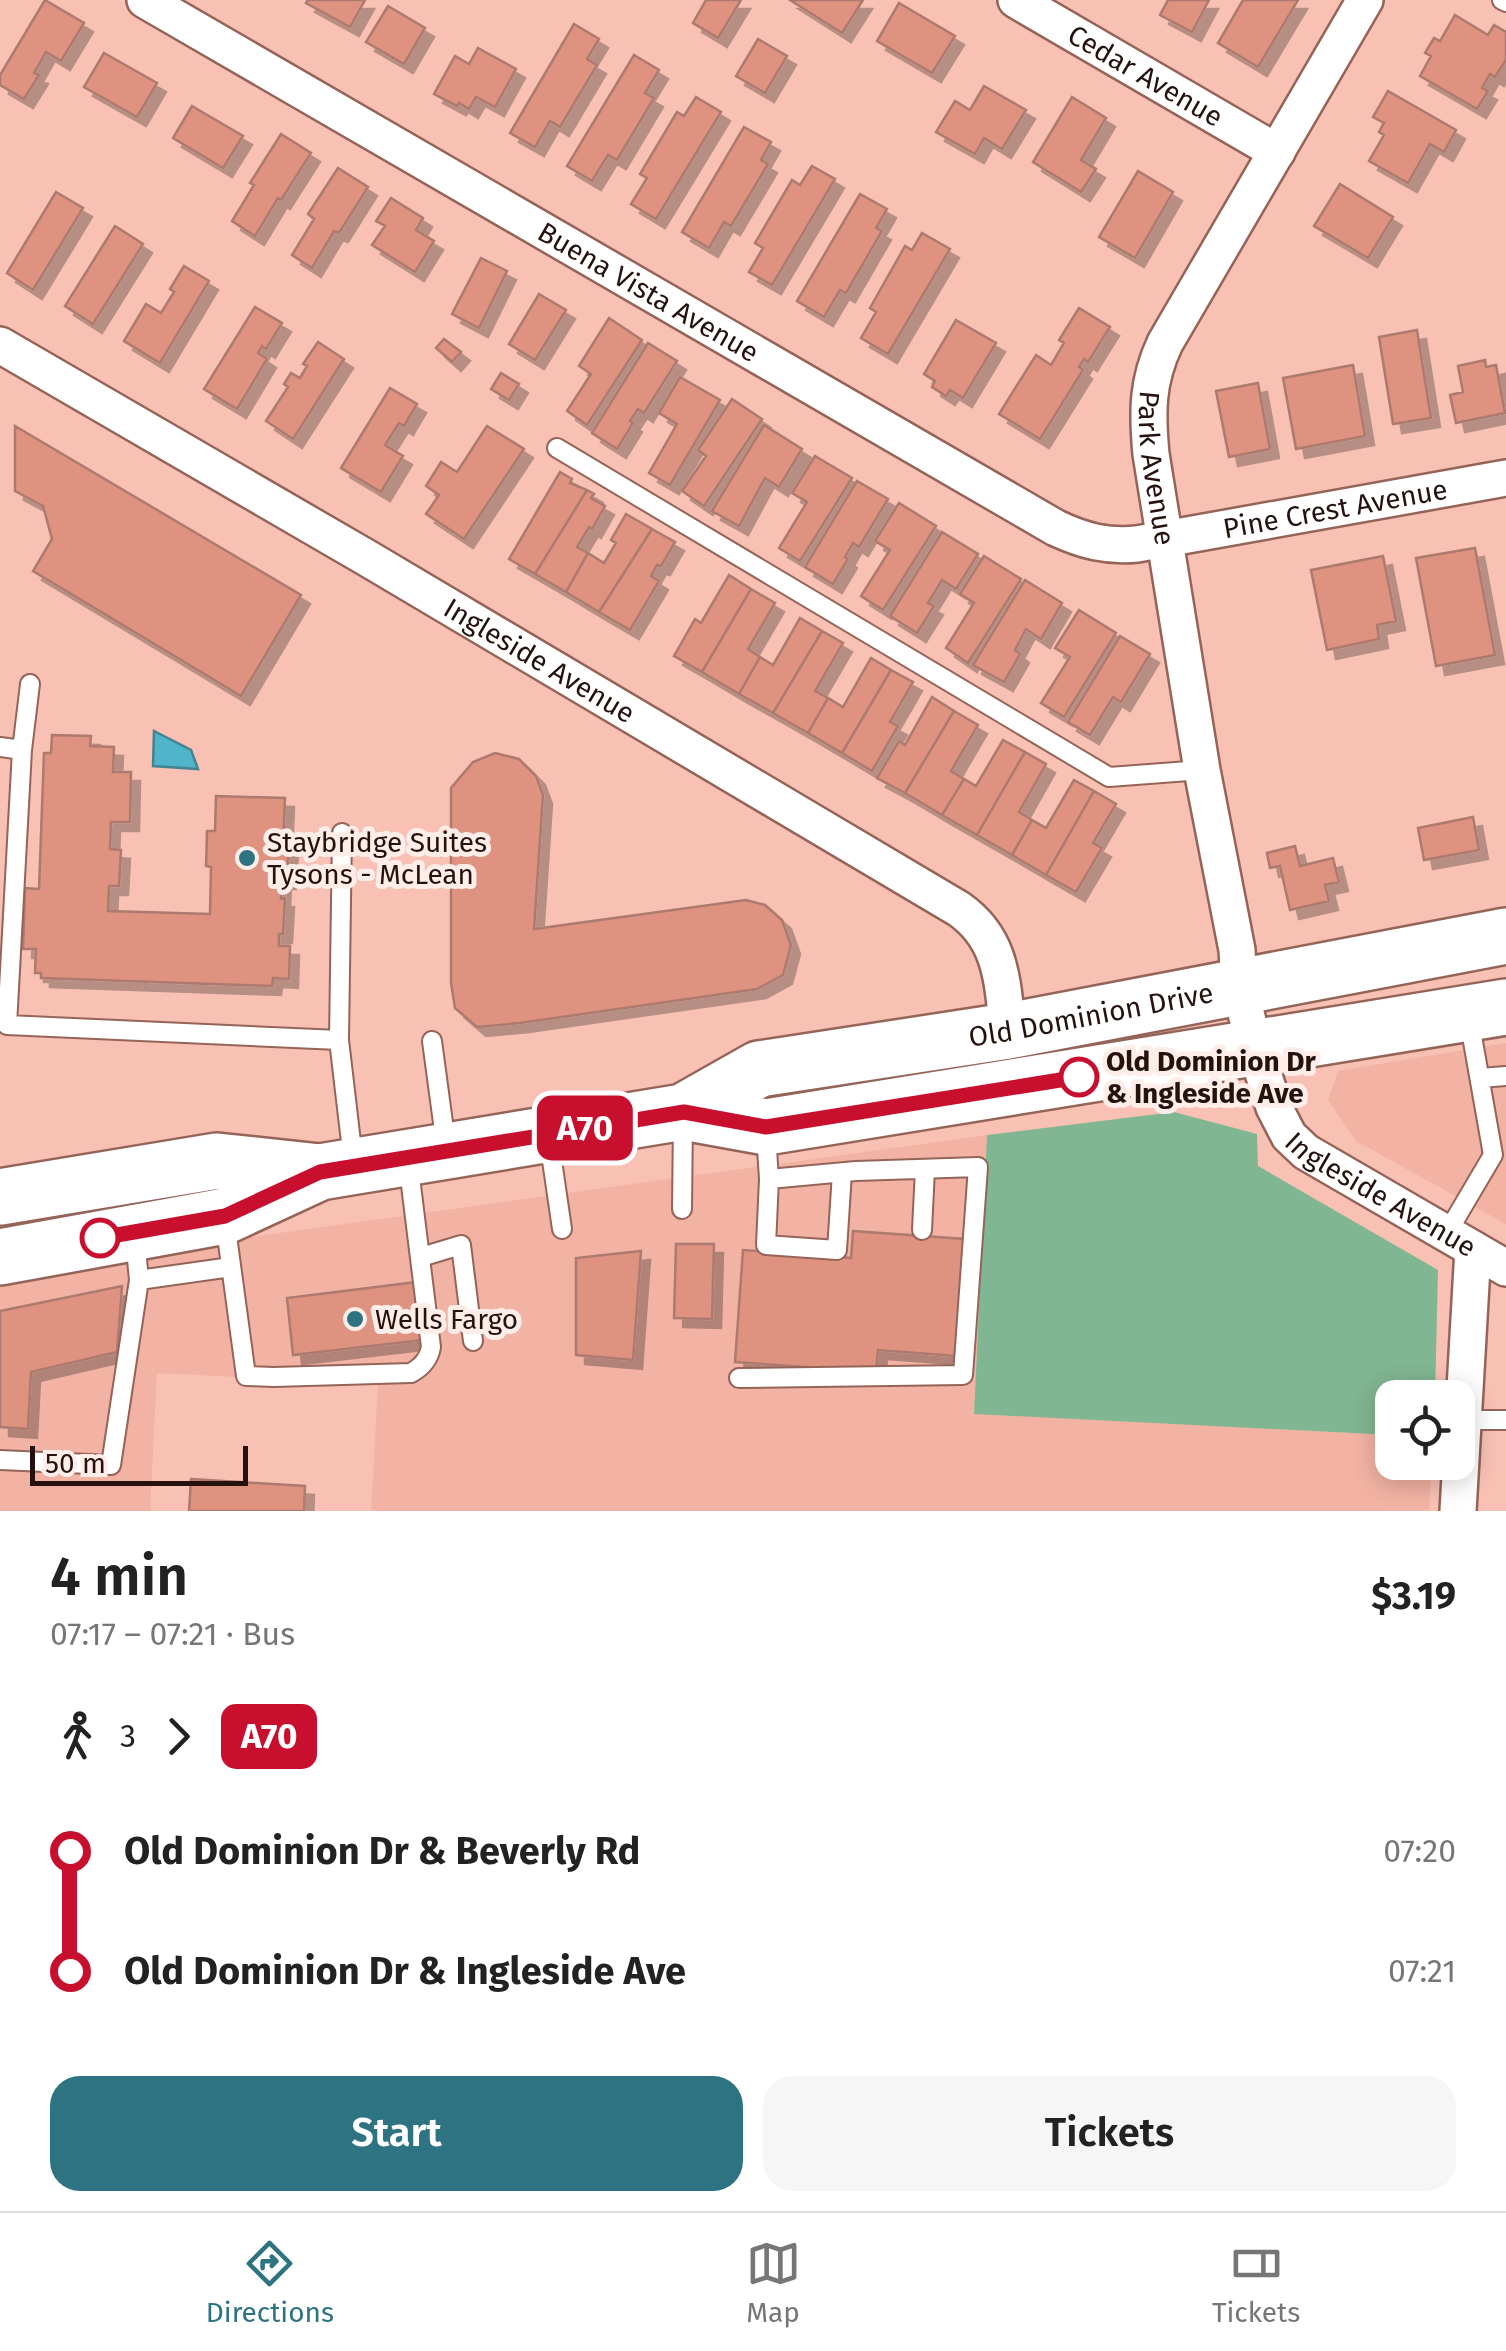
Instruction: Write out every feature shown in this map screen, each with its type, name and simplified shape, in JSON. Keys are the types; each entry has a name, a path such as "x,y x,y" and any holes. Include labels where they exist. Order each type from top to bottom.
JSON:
{"main road":[{"name":"Old Dominion Drive","path":"764,1114 1008,1031 1506,936"},
{"name":"Old Dominion Drive","path":"0,1257 136,1256 223,1204 337,1170 427,1154 684,1112 764,1114 1255,1048 1487,1010"},
{"name":"Old Dominion Drive","path":"0,1197 223,1204"}],"street":[{"name":"Buena Vista Avenue","path":"145,0 1056,528 1106,545 1165,538"},
{"name":"Cedar Avenue","path":"1016,0 1277,152"},
{"name":"Park Avenue","path":"1239,986 1237,950 1202,770 1149,434 1149,401 1153,370 1165,343 1365,0"},
{"name":"Ingleside Avenue","path":"0,345 959,909 980,926 992,946 1000,969 1008,1031"},
{"name":"Pine Crest Avenue","path":"1165,538 1506,478"},
{"name":"Ingleside Avenue","path":"1239,986 1274,1107 1289,1136 1315,1158 1506,1268"},
{"path":"1460,1241 1462,1380"},
{"path":"1458,1511 1460,1480"}],"lane":[{"path":"557,448 1109,777 1202,770"},
{"path":"30,684 22,750 7,1025 339,1040"},
{"path":"0,748 22,750"},
{"path":"337,1170 342,833"},
{"path":"1460,1241 1499,1159 1480,1078 1487,1010"},
{"path":"223,1204 246,1376 401,1374 419,1368 430,1355 420,1257 432,1041"},
{"path":"1480,1078 1506,1076"},
{"path":"682,1209 684,1112"},
{"path":"764,1114 766,1245 837,1250 842,1172"},
{"path":"739,1378 963,1376 978,1168 842,1172 764,1114"},
{"path":"548,1134 562,1228"},
{"path":"922,1230 925,1169"},
{"path":"420,1257 461,1245 473,1342"},
{"path":"0,1460 111,1465 136,1256"},
{"path":"1475,1420 1506,1420"}],"shaded area":[{"path":"1506,1043 1506,1224 1356,1141 1328,1100 1338,1071"},
{"path":"987,1135 974,1413 1375,1434 1375,1480 1431,1480 1429,1511 371,1511 378,1384 157,1373 150,1511 0,1511 0,1285 185,1246"}],"green space":[{"path":"1174,1112 1257,1134 1258,1166 1438,1270 1435,1380 1375,1380 1375,1434 974,1414 987,1135"}],"water":[{"path":"154,731 191,750 198,769 153,766"}],"building":[{"path":"45,0 84,23 61,61 46,52 34,73 39,75 24,99 0,85 0,75"},
{"path":"365,0 350,27 306,3"},
{"path":"706,0 741,0 718,38 693,23"},
{"path":"790,0 863,0 842,33"},
{"path":"1168,0 1209,0 1192,32 1160,15"},
{"path":"1243,0 1298,0 1258,67 1218,43"},
{"path":"899,3 955,36 932,73 877,41"},
{"path":"388,6 425,28 404,64 366,42"},
{"path":"1455,15 1488,35 1494,25 1506,32 1506,60 1495,77 1490,74 1482,88 1488,91 1477,109 1420,76 1431,56 1425,53 1434,38 1440,41"},
{"path":"574,24 599,39 587,59 597,65 560,127 550,121 535,147 510,133"},
{"path":"758,39 787,56 765,93 736,76"},
{"path":"478,48 516,69 495,107 476,97 469,109 434,94 455,56 469,64"},
{"path":"104,53 157,83 137,117 84,87"},
{"path":"634,55 659,70 645,93 654,98 617,160 608,155 592,181 567,166"},
{"path":"984,86 1026,110 1002,149 984,138 975,154 936,132 955,101 970,110"},
{"path":"1388,91 1456,130 1444,152 1430,144 1408,183 1369,161 1384,135 1379,132 1384,123 1373,117"},
{"path":"696,97 721,112 656,219 631,204 647,178 640,174 677,112 684,116"},
{"path":"1072,97 1106,118 1081,160 1096,169 1081,192 1033,162"},
{"path":"192,106 243,136 223,168 173,138"},
{"path":"744,127 771,142 761,160 768,164 731,226 724,222 709,248 682,232"},
{"path":"281,134 311,153 255,236 232,221"},
{"path":"812,166 835,179 772,285 749,272 763,248 755,243 792,180 800,185"},
{"path":"338,168 368,187 312,268 292,255 314,219 308,214"},
{"path":"1138,171 1173,192 1135,258 1099,237"},
{"path":"1340,184 1393,217 1368,258 1314,226"},
{"path":"56,192 83,208 33,290 7,273"},
{"path":"860,194 887,209 876,228 882,231 846,293 840,290 824,317 797,301"},
{"path":"391,198 423,218 416,230 434,241 415,272 372,245 385,226 376,221"},
{"path":"115,226 143,244 93,324 65,306"},
{"path":"922,233 950,249 888,354 861,338 876,312 870,308 905,246 912,250"},
{"path":"481,258 507,271 479,328 452,314"},
{"path":"184,266 209,281 160,363 124,341 146,304 161,313"},
{"path":"539,294 566,310 535,360 509,344"},
{"path":"255,307 282,323 266,349 262,346 258,353 267,359 237,409 204,389"},
{"path":"1079,308 1110,327 1088,362 1084,359 1079,367 1083,370 1040,439 999,414 1036,355 1051,365 1064,343 1059,340"},
{"path":"609,318 642,340 587,425 567,411 591,374 579,366"},
{"path":"956,320 996,343 963,398 950,390 946,396 932,387 935,381 924,374"},
{"path":"1417,330 1431,418 1393,424 1379,337"},
{"path":"444,339 461,352 452,362 436,348"},
{"path":"318,342 344,359 293,439 266,421 288,387 284,384 291,373 300,378 307,366 303,364"},
{"path":"648,343 677,361 644,413 638,409 617,449 592,433"},
{"path":"1485,360 1486,367 1496,365 1505,413 1456,423 1450,395 1463,392 1458,366"},
{"path":"1353,365 1365,436 1296,449 1283,378"},
{"path":"501,373 519,384 509,400 491,389"},
{"path":"680,377 720,400 670,485 649,473 677,424 659,413"},
{"path":"1258,383 1270,449 1229,457 1216,391"},
{"path":"390,388 417,404 404,426 399,423 385,445 403,456 381,492 341,468"},
{"path":"732,399 762,419 704,506 682,491 706,456 698,450"},
{"path":"764,425 802,449 779,487 765,478 739,526 712,511"},
{"path":"15,426 301,595 241,696 33,571 52,539 43,506 15,491"},
{"path":"487,426 524,449 464,539 426,514 439,495 426,486 441,462 457,472"},
{"path":"815,456 852,478 800,561 779,548 807,502 792,493"},
{"path":"560,472 572,479 570,483 587,490 535,574 509,559"},
{"path":"857,481 888,499 859,547 853,543 833,584 805,567"},
{"path":"587,490 594,494 591,498 605,506 577,547 588,553 566,592 535,574"},
{"path":"899,503 936,526 883,610 861,596 890,550 875,541"},
{"path":"626,514 652,529 599,612 566,592 588,553 604,563 616,543 611,540"},
{"path":"652,529 675,542 651,576 659,581 630,630 599,612"},
{"path":"942,532 978,554 956,589 942,580 928,603 934,606 917,633 890,616"},
{"path":"1475,548 1495,655 1436,666 1416,558"},
{"path":"984,556 1021,579 968,663 946,648 974,603 960,594"},
{"path":"1383,556 1396,621 1377,625 1379,639 1327,650 1311,570"},
{"path":"729,575 751,589 702,672 674,656 695,619 701,623"},
{"path":"1025,580 1062,603 1041,639 1026,629 1015,650 1020,654 1004,682 973,665"},
{"path":"751,589 775,603 748,649 760,657 739,694 702,672"},
{"path":"1079,610 1116,633 1064,717 1041,703 1070,657 1055,648"},
{"path":"800,618 822,631 773,713 739,694 760,657 773,665"},
{"path":"822,631 843,643 815,691 828,698 808,733 773,713"},
{"path":"1120,636 1150,654 1121,702 1113,697 1090,735 1068,722"},
{"path":"871,658 891,670 842,753 808,733 828,698 843,707"},
{"path":"891,670 913,682 890,722 898,726 872,771 842,753"},
{"path":"932,697 954,711 905,793 877,778 899,741 905,745"},
{"path":"954,711 978,725 951,771 964,779 942,815 905,793"},
{"name":"Staybridge Suites Tysons - McLean","path":"52,735 91,736 90,746 114,747 113,772 131,772 130,822 111,822 110,849 121,850 119,886 109,886 108,911 210,914 207,831 215,831 216,796 285,798 283,844 289,844 287,880 282,880 281,899 285,898 279,946 290,946 289,979 273,978 272,986 41,978 41,973 35,973 36,949 23,949 25,888 39,889 44,753 51,753"},
{"path":"1003,740 1025,752 977,835 942,815 964,779 976,786"},
{"path":"1025,752 1046,764 1019,812 1032,820 1012,855 977,835"},
{"path":"495,753 519,759 536,776 543,795 534,929 746,900 765,905 782,920 791,945 783,975 757,989 477,1027 455,1008 451,983 451,788 473,762"},
{"path":"1074,780 1094,791 1046,875 1012,855 1032,820 1046,828"},
{"path":"1094,791 1116,804 1093,843 1102,848 1076,892 1046,875"},
{"path":"1473,817 1479,850 1424,860 1418,828"},
{"path":"1295,846 1300,866 1333,858 1339,882 1325,885 1329,901 1290,910 1280,866 1270,868 1267,853"},
{"path":"853,1231 965,1239 956,1356 878,1350 876,1372 735,1362 743,1250 851,1258"},
{"path":"676,1244 714,1244 712,1319 674,1318"},
{"path":"641,1251 633,1360 576,1355 576,1258"},
{"name":"Wells Fargo","path":"417,1282 423,1340 293,1355 287,1298"},
{"path":"122,1286 117,1352 31,1372 28,1429 0,1427 0,1311"},
{"path":"191,1479 305,1486 304,1511 189,1511"}],"bus line":[{"name":"A70","path":"100,1238 225,1216 320,1172 684,1112 766,1127 1079,1077"}],"place":[{"name":"Staybridge Suites Tysons - McLean","path":"247,858"},
{"name":"Old Dominion Dr & Ingleside Ave","path":"1079,1077"},
{"name":"Wells Fargo","path":"355,1319"}]}
